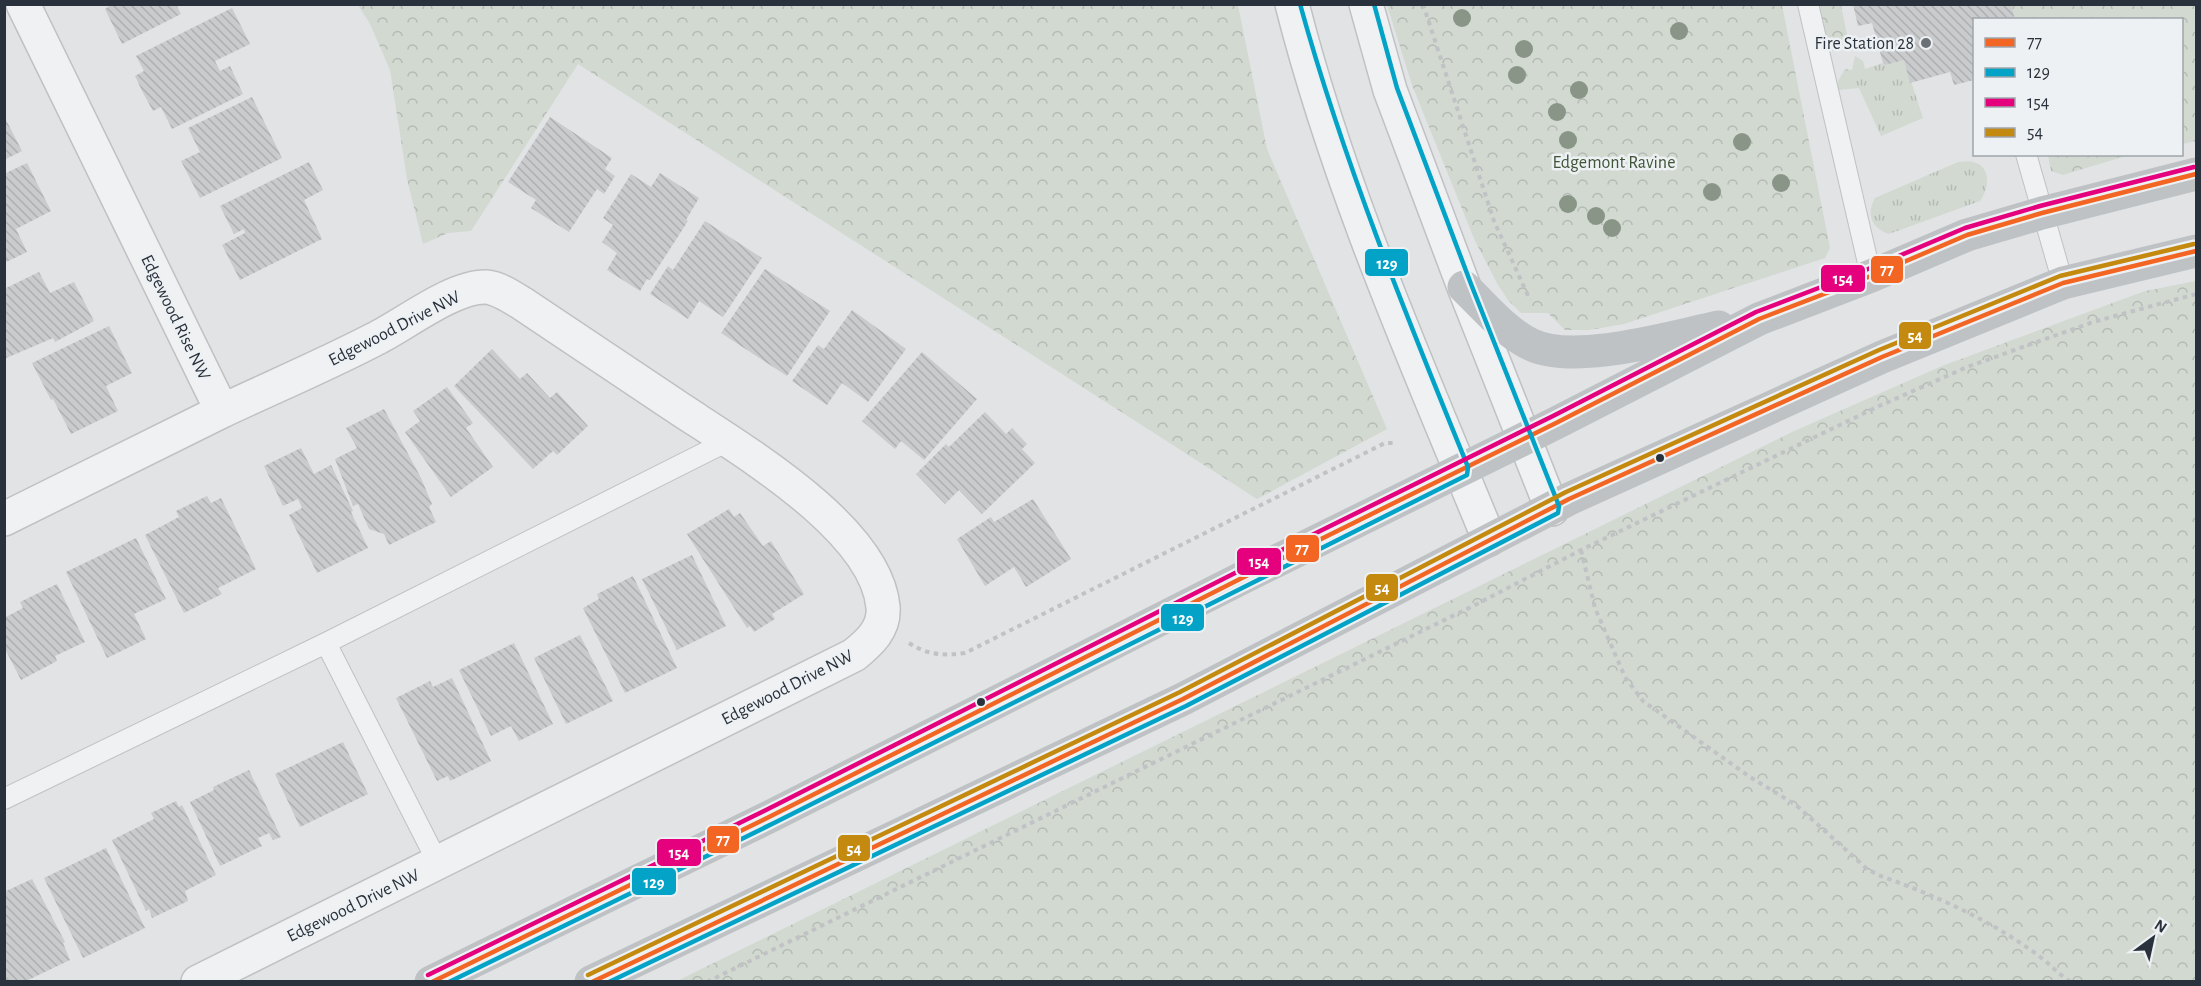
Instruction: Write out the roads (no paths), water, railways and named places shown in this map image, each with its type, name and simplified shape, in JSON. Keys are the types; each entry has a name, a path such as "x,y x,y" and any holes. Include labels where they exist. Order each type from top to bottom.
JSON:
{"main road":[{"path":"431,981 771,816 1759,319 1871,276 1967,235 2042,213 2196,174"},
{"path":"591,981 1172,704 1489,539 1882,357 2063,283 2196,251"},
{"path":"1464,287 1500,322 1530,344 1549,350 1592,352 1759,319"}],"street":[{"name":"Edgewood Rise NW","path":"23,4 222,411"},
{"path":"1292,4 1324,117 1350,195 1489,539"},
{"path":"1366,4 1390,90 1464,287 1552,509"},
{"name":"Edgewood Drive NW","path":"198,981 854,655 868,644 881,625 884,609 872,570 848,538 787,480 524,303 486,287 463,292 438,303 376,339 222,411"},
{"path":"4,519 222,411"}],"lane":[{"path":"1808,4 1871,276"},
{"path":"2026,156 2063,283"},
{"path":"4,800 326,643 728,441"},
{"path":"326,643 438,863"}],"place":[{"name":"Fire Station 28","path":"1926,43"}],"park label":[{"name":"Edgemont Ravine","path":"1614,162"}]}
